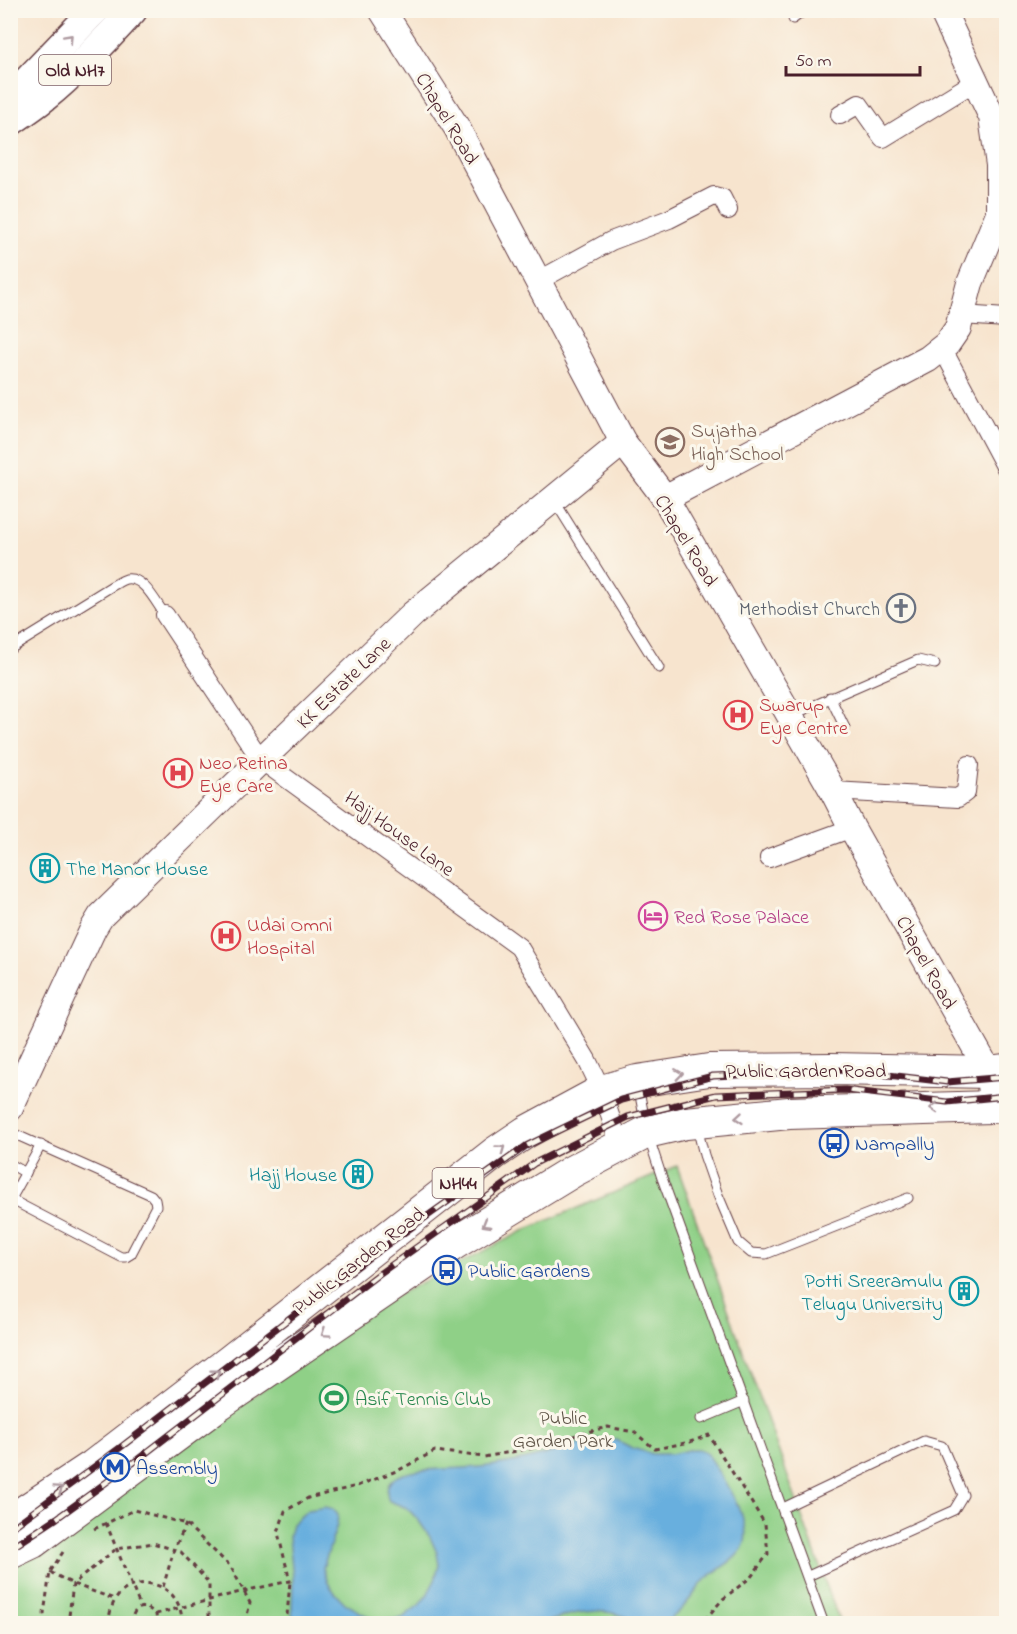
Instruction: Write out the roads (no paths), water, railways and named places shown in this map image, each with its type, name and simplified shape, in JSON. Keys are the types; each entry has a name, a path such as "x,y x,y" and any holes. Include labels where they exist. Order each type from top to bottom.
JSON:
{"highway":[{"name":"Public Garden Road","path":"10,1521 102,1459 495,1153 526,1132 602,1091 637,1081 709,1070 998,1071"},
{"name":"NH44","path":"10,1553 33,1542 219,1404 455,1243 573,1172 634,1139 686,1123 789,1113 999,1106"}],"main road":[{"name":"Old NH7","path":"10,92 27,81 95,10"},
{"name":"Old NH7","path":"10,122 45,98 107,39 133,10"},
{"name":"Chapel Road","path":"382,10 457,128 623,442 665,498 852,828 998,1071"},
{"path":"665,498 917,364 947,344 958,328 970,283 999,213 1004,163 992,117 942,10"},
{"name":"KK Estate Lane","path":"10,1108 101,916 413,614 623,442"},
{"path":"998,1071 999,1106"}],"street":[{"path":"840,115 859,104 883,138 976,81"},
{"path":"538,281 611,241 669,219 714,196 722,198 728,210"},
{"path":"962,315 1006,318"},
{"path":"942,348 1006,468"},
{"name":"Hajj House Lane","path":"165,615 261,760 519,947 587,1060 602,1091 634,1139"},
{"path":"833,791 958,798 966,792 969,765"},
{"path":"769,858 852,828"}],"lane":[{"path":"793,19 805,10"},
{"path":"554,499 659,668"},
{"path":"10,649 127,579 137,580 146,588 165,615"},
{"path":"789,716 918,660 935,664"},
{"path":"830,697 845,728"},
{"path":"637,1081 634,1139 662,1178 824,1623"},
{"path":"696,1122 704,1155 734,1233 738,1242 751,1253 766,1254 908,1198"},
{"path":"10,1132 41,1145 151,1195 156,1206 131,1254 122,1257 11,1199 41,1145"},
{"path":"10,1164 26,1173"},
{"path":"701,1419 744,1401"},
{"path":"783,1508 924,1441 942,1446 963,1495 954,1510 808,1576"}],"water":[{"path":"597,1439 617,1440 632,1448 653,1454 672,1454 699,1449 707,1454 729,1490 743,1519 746,1534 741,1550 731,1561 707,1578 679,1612 667,1621 649,1624 617,1614 597,1611 569,1615 541,1624 293,1623 293,1577 289,1537 292,1524 308,1510 326,1507 333,1509 338,1515 323,1568 328,1583 335,1593 346,1604 371,1618 386,1620 402,1618 419,1605 427,1595 435,1580 439,1565 430,1537 419,1521 407,1508 389,1501 387,1490 392,1480 415,1471 480,1467 514,1462"}],"railway":[{"path":"10,1529 367,1259 526,1146 621,1100 713,1076 846,1070 947,1082 1006,1077"},
{"path":"10,1549 133,1463 379,1274 535,1163 628,1117 716,1095 845,1090 947,1102 1006,1096"}],"place":[{"name":"Sujatha High School","path":"670,442"},
{"name":"Methodist Church","path":"901,608"},
{"name":"Swarup Eye Centre","path":"738,715"},
{"name":"Neo Retina Eye Care","path":"178,773"},
{"name":"The Manor House","path":"45,868"},
{"name":"Red Rose Palace","path":"653,916"},
{"name":"Udai Omni Hospital","path":"226,936"},
{"name":"Nampally","path":"834,1143"},
{"name":"Hajj House","path":"358,1174"},
{"name":"Public Gardens","path":"447,1270"},
{"name":"Potti Sreeramulu Telugu University","path":"964,1291"},
{"name":"Asif Tennis Club","path":"334,1398"},
{"name":"Assembly","path":"115,1467"}],"park label":[{"name":"Public Garden Park","path":"563,1428"}]}
